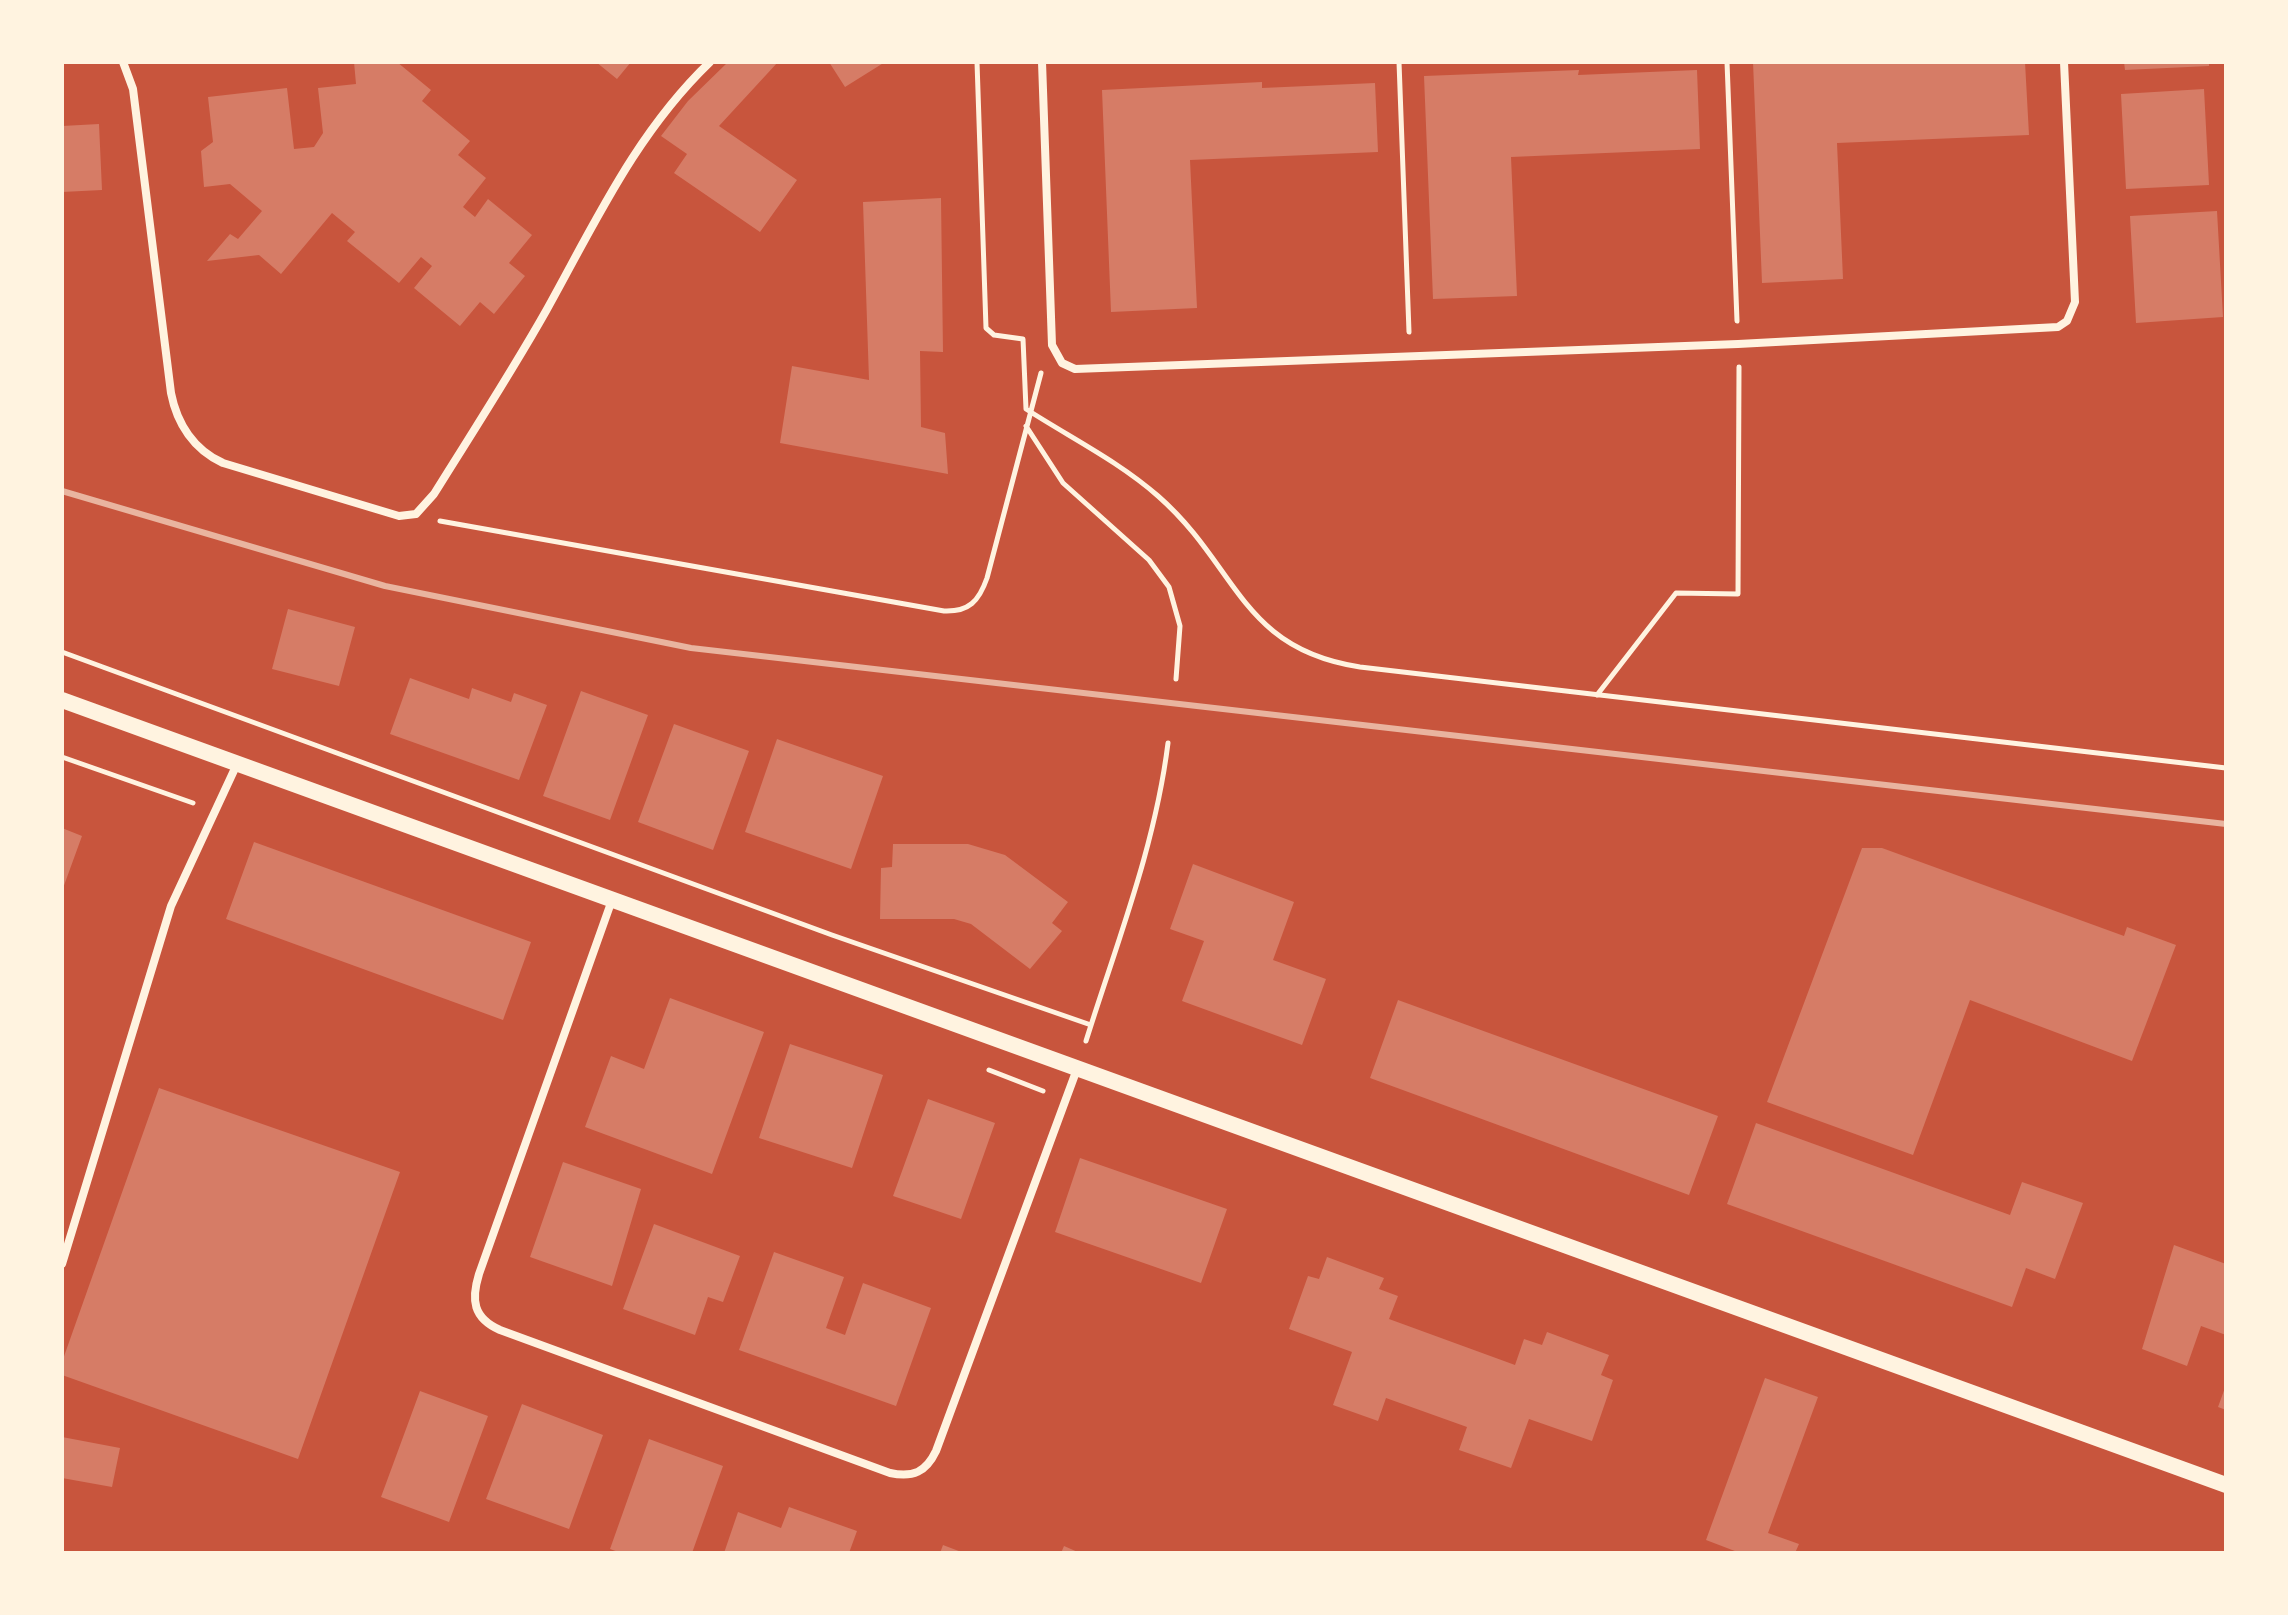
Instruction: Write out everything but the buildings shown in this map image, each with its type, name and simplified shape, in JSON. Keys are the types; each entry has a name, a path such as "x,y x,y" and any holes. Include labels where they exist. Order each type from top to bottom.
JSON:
{"main road":[{"path":"62,700 2226,1485"}],"street":[{"path":"123,62 133,89 171,393 185,431 204,452 223,463 391,515 416,514 434,494 524,349 626,164 668,106 710,62"},
{"path":"1042,62 1054,353 1062,363 1075,369 1738,344 2058,327 2067,321 2075,291 2064,62"},
{"path":"62,1264 162,931 238,764"},
{"path":"612,900 479,1274 473,1297 476,1310 481,1320 500,1330 890,1473 915,1474 924,1470 936,1451 1077,1069"}],"path":[{"path":"977,62 986,328 994,335 1023,339 1023,395 1029,411 1128,472 1160,498 1200,542 1262,623 1295,649 1342,664 2226,768"},
{"path":"1399,62 1410,357"},
{"path":"1597,695 1676,593 1738,594 1738,344 1727,62"},
{"path":"416,514 486,531 944,611 962,611 977,600 987,578 1036,382 1054,353"},
{"path":"1026,425 1063,483 1149,560 1169,587 1180,626 1176,679"},
{"path":"62,652 832,935 1091,1025"},
{"path":"1077,1069 1147,855 1162,793 1168,743"},
{"path":"62,757 142,787 218,809"}],"railway":[{"path":"62,491 385,586 691,648 2226,824"}]}
